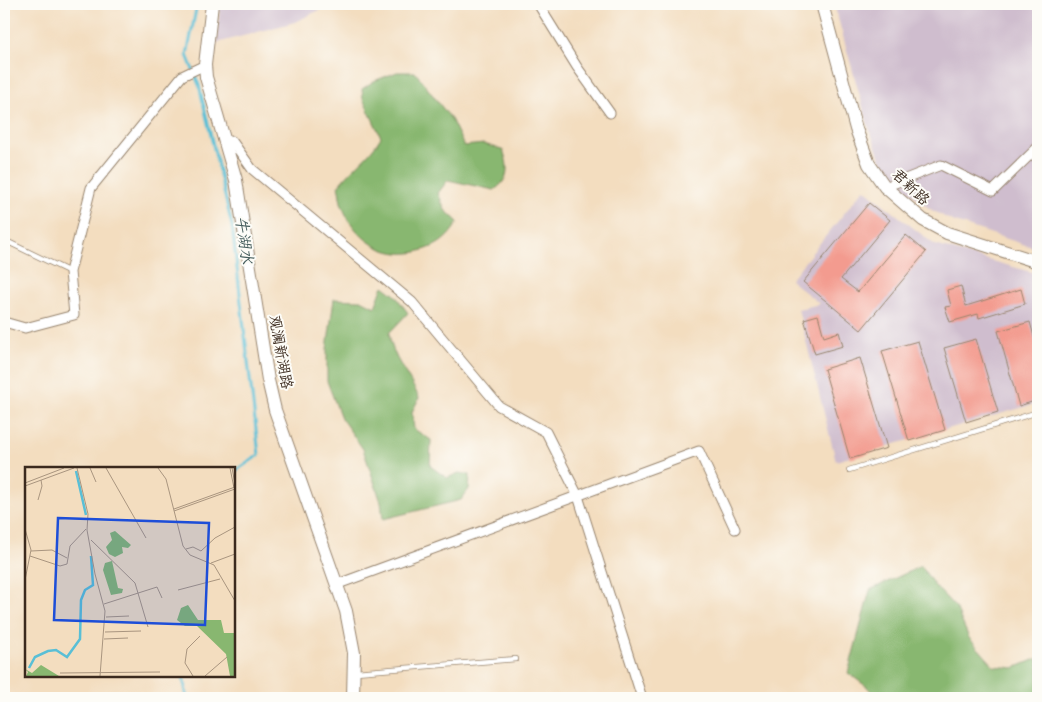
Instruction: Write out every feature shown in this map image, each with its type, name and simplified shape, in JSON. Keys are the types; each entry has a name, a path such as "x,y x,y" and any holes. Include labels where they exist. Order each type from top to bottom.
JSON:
{"street":[{"name":"观澜新湖路","path":"212,4 202,66 236,180 268,380 275,410 338,584 352,632 353,698"},
{"path":"538,4 577,67 610,113"},
{"name":"君新路","path":"822,4 856,129 869,164 885,187 923,220 947,233 1038,262"},
{"path":"4,322 25,328 74,315 70,272 92,188 182,76 202,66"},
{"path":"232,141 252,169 412,302 499,406 546,432 578,496 642,698"},
{"path":"885,187 941,166 993,190 1038,146"},
{"path":"338,584 699,451 735,529"}],"lane":[{"path":"4,240 70,272"},
{"path":"849,470 1038,412"},
{"path":"354,672 516,659"}],"shaded area":[{"path":"220,4 332,4 295,22 217,43"},
{"path":"834,4 1038,4 1038,249 952,221 930,209 894,179 880,158 868,125"},
{"path":"864,189 935,245 1038,274 1038,403 836,461 798,309 820,304 790,280"}],"green space":[{"path":"397,72 415,72 451,119 464,146 484,144 503,150 507,167 503,182 494,190 448,180 438,193 445,210 458,222 450,234 436,245 416,252 404,253 382,249 372,244 355,229 342,206 338,186 372,150 381,137 363,99 362,89 374,81"},
{"path":"383,286 395,295 408,313 389,333 397,359 419,398 412,412 414,429 431,440 430,466 447,478 459,473 470,475 469,489 461,500 383,519 381,502 363,449 341,418 327,381 327,349 334,299 361,300 375,307"},
{"path":"921,566 934,585 956,608 969,638 994,666 1014,668 1038,658 1038,698 879,698 848,673 870,590"}],"building":[{"path":"869,203 890,220 841,279 858,292 906,235 926,252 861,330 803,282"},
{"path":"961,286 966,306 1021,289 1025,304 979,318 978,314 950,322 945,307 951,306 947,290"},
{"path":"818,315 824,337 839,332 843,346 815,354 804,319"},
{"path":"1030,322 1038,351 1038,400 1019,406 998,331"},
{"path":"976,339 998,412 966,422 944,348"},
{"path":"918,341 945,430 909,441 882,351"},
{"path":"860,358 887,448 850,459 824,369"}],"waterway":[{"name":"牛湖水","path":"197,4 187,55 199,85 232,226 259,455 235,471"},
{"name":"牛湖水","path":"183,677 187,698"}]}
